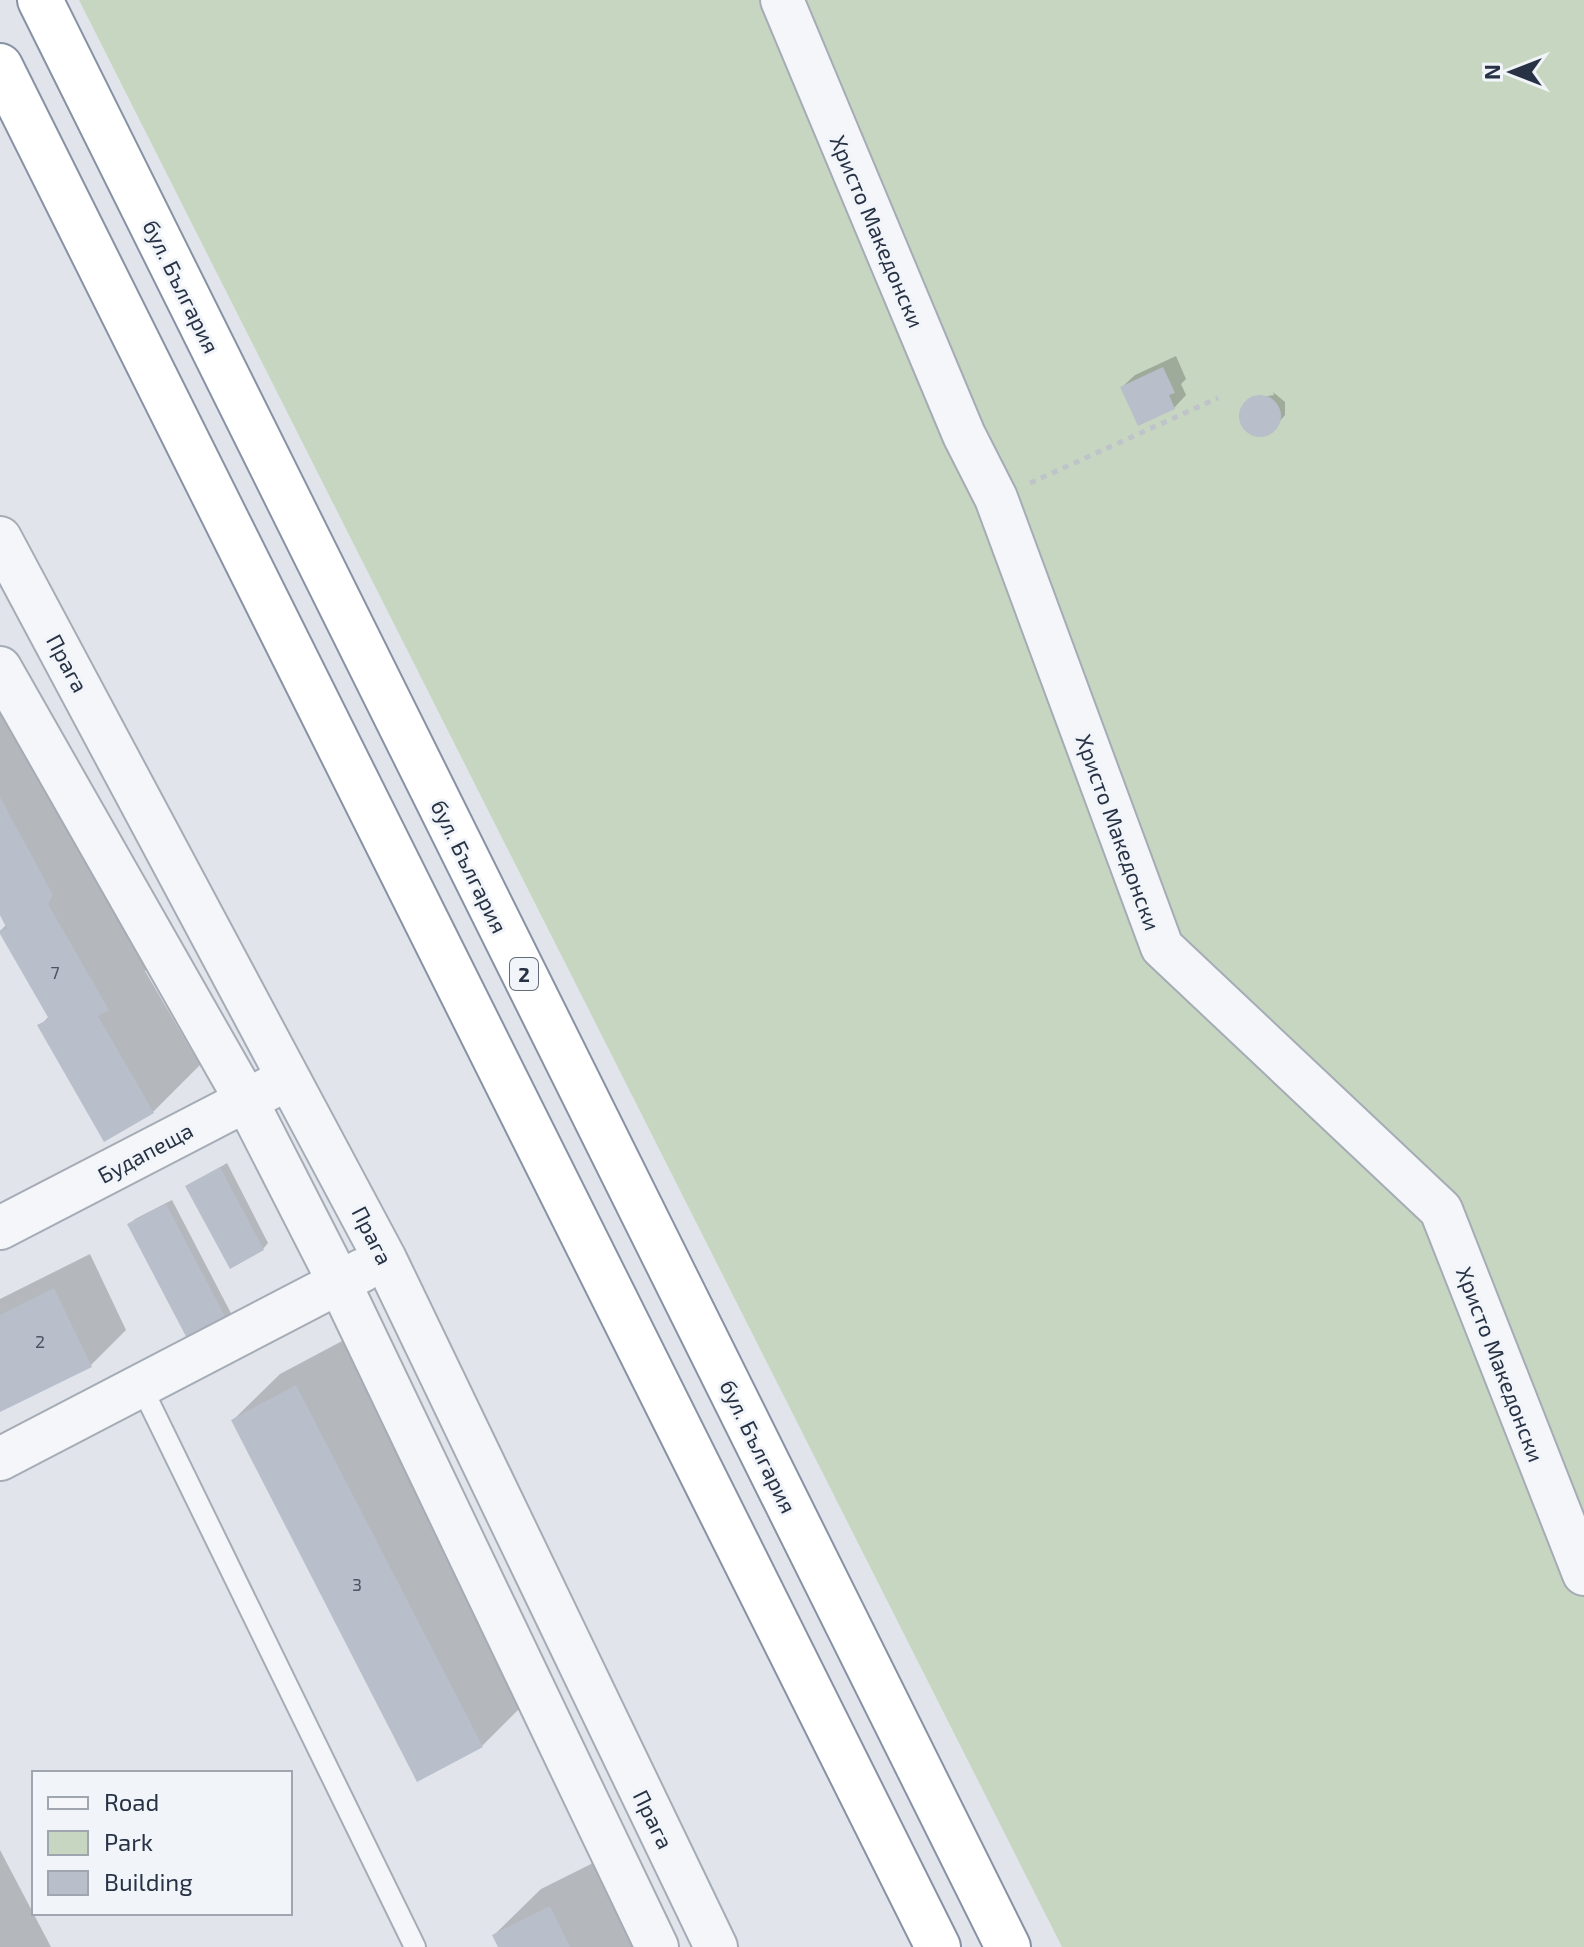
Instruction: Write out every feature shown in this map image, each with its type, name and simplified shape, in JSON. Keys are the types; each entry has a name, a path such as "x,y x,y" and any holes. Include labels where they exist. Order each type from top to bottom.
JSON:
{"highway":[{"name":"бул. България","path":"40,0 1008,1947"},
{"path":"0,66 938,1947"}],"street":[{"name":"Христо Македонски","path":"782,0 964,435 996,498 1162,947 1441,1210 1584,1574"},
{"name":"Прага","path":"0,538 385,1259 716,1947"},
{"path":"0,668 246,1100 339,1282 657,1947"},
{"name":"Будапеща","path":"0,1228 290,1077"},
{"path":"0,1459 385,1259"}],"lane":[{"path":"141,1386 415,1947"}],"path":[{"path":"996,498 1218,398"}],"green space":[{"path":"79,0 1584,0 1584,1947 1062,1947"}],"building":[{"path":"1163,367 1175,393 1169,395 1175,409 1138,426 1120,387"},
{"path":"1260,395 1275,401 1281,416 1275,431 1260,437 1245,431 1239,416 1245,401"},
{"path":"0,797 53,895 48,904 109,1010 98,1016 154,1113 104,1142 37,1025 49,1019 0,934 0,930 7,929 0,915"},
{"path":"220,1167 264,1250 230,1269 185,1186"},
{"path":"166,1204 230,1326 191,1346 127,1224"},
{"path":"54,1288 92,1367 0,1412 0,1315"},
{"path":"296,1385 483,1747 417,1782 231,1420"},
{"path":"550,1906 570,1947 498,1947 492,1935"}]}
